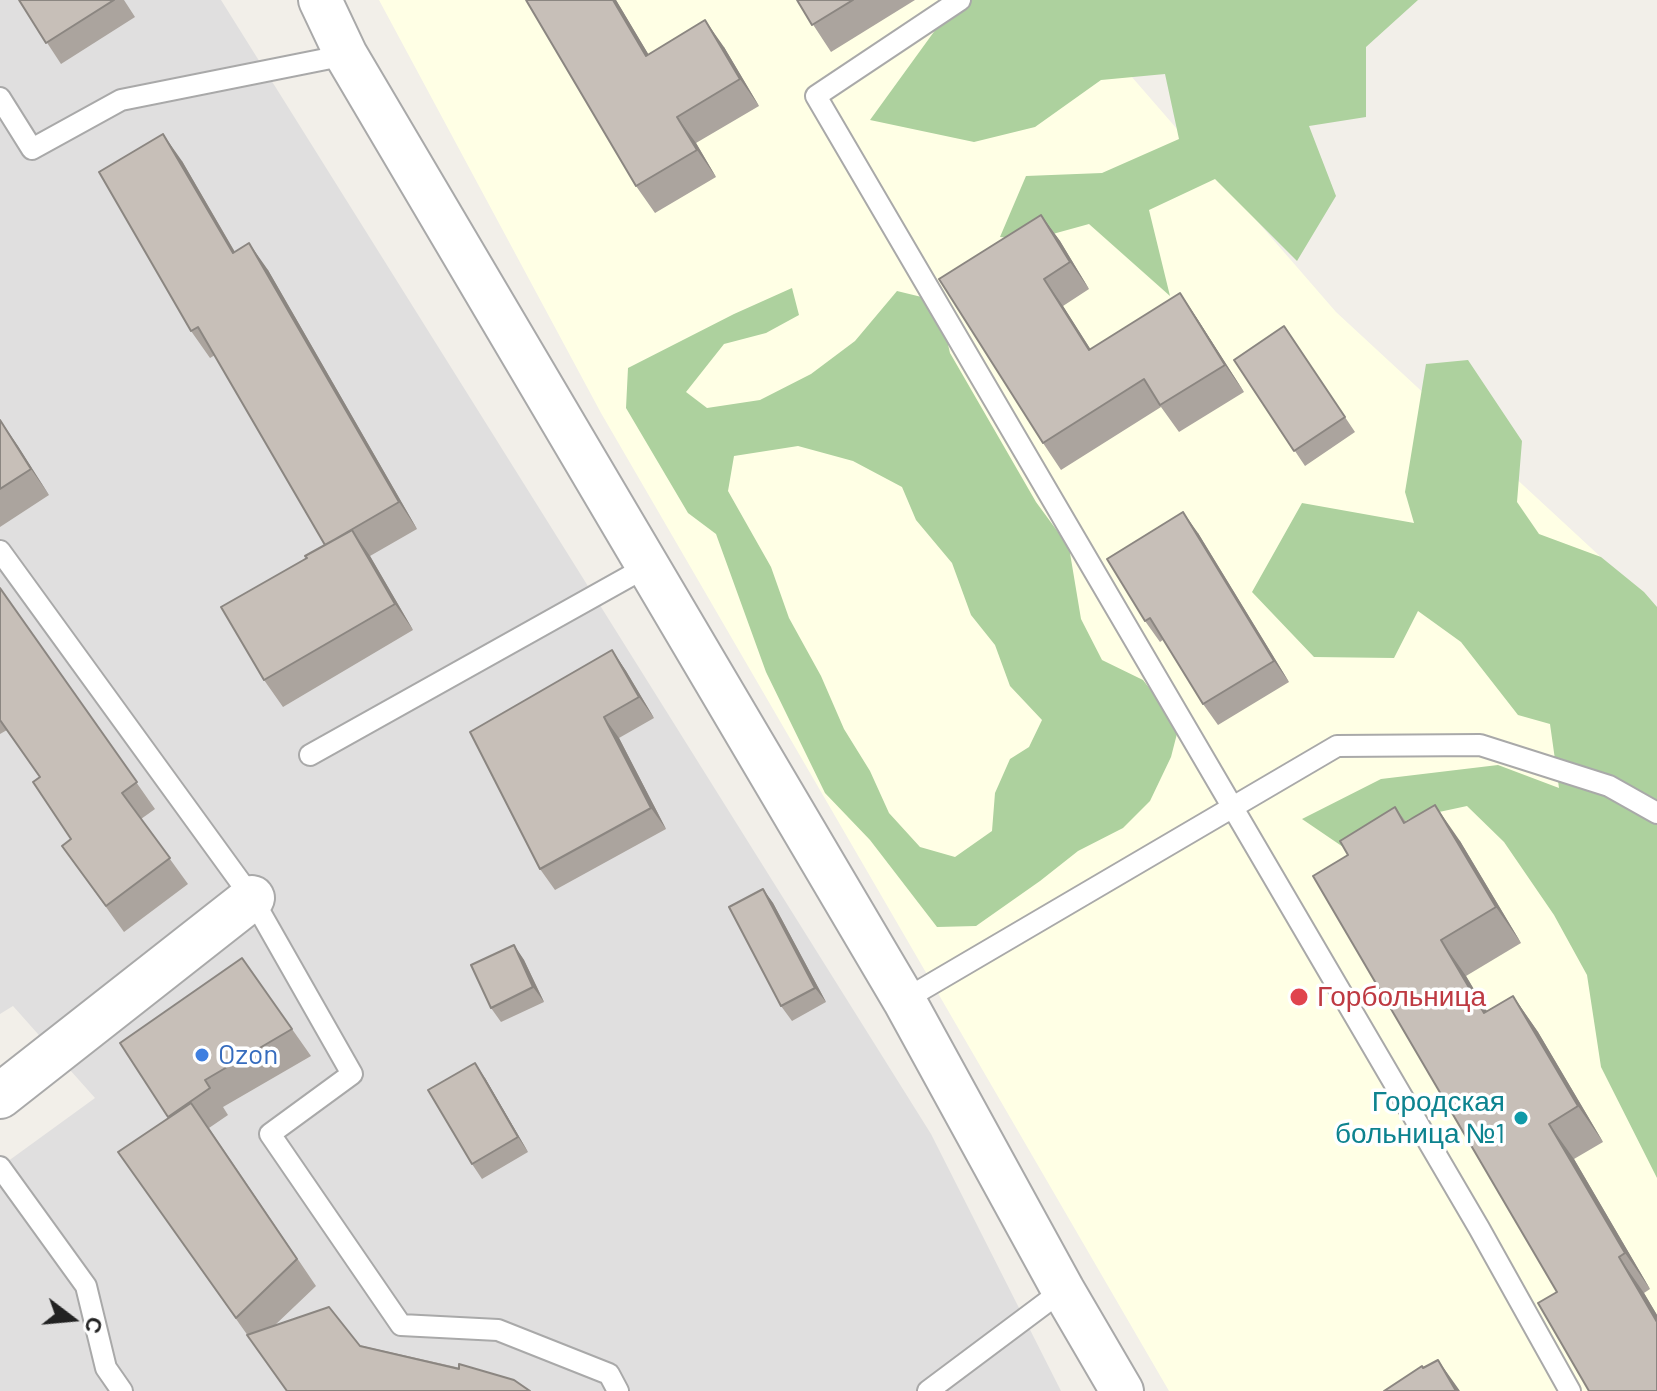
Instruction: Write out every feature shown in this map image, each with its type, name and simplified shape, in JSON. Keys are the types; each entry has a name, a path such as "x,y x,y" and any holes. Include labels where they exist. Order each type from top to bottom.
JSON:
{"street":[{"path":"320,0 346,55 904,1000 1122,1391"},
{"path":"0,1096 252,898"}],"lane":[{"path":"960,0 816,96 1479,1228 1570,1391"},
{"path":"0,98 32,149 121,100 346,55"},
{"path":"0,551 252,898 352,1074 270,1134 401,1325 498,1330 609,1374 618,1391"},
{"path":"310,755 648,566"},
{"path":"904,1000 1337,746 1480,745 1609,786 1657,813"},
{"path":"0,1167 86,1286 106,1368 122,1391"},
{"path":"928,1391 1063,1290"}],"shaded area":[{"path":"0,0 221,0 931,1134 1061,1391 0,1391 0,1167 95,1098 13,1006 0,1014"},
{"name":"Горбольница","path":"379,0 1065,0 1336,312 1657,609 1657,1391 1169,1391 601,413"}],"green space":[{"path":"957,0 1418,0 1366,47 1366,117 1309,126 1336,196 1297,261 1215,179 1149,210 1170,296 1089,224 1031,240 1000,237 1026,176 1102,173 1179,139 1165,74 1101,80 1035,127 974,142 870,120"},
{"path":"792,288 799,315 766,333 724,344 686,392 707,408 760,400 811,374 855,341 897,291 938,301 950,353 1036,502 1069,547 1081,619 1102,660 1143,680 1179,726 1171,757 1150,801 1123,828 1078,851 976,926 937,927 870,840 825,793 766,672 716,534 688,513 626,408 628,368","holes":["798,446 853,461 902,487 916,520 952,563 971,615 995,645 1010,686 1042,720 1029,747 1010,759 995,793 992,831 955,857 920,847 889,813 789,618 771,567 728,491 734,456"]},
{"path":"1468,360 1522,441 1517,502 1539,534 1601,557 1644,592 1657,607 1657,1178 1601,1067 1587,975 1554,915 1504,842 1467,806 1411,818 1349,851 1302,819 1381,779 1498,765 1559,788 1550,724 1518,715 1461,642 1418,611 1394,658 1314,657 1252,592 1302,503 1414,523 1405,492 1426,364"}],"building":[{"path":"19,0 114,0 46,43"},
{"path":"526,0 613,0 646,56 705,20 740,79 677,117 697,150 636,186"},
{"path":"797,0 853,0 812,25"},
{"path":"163,134 233,253 249,243 399,502 325,545 198,327 191,331 99,172"},
{"path":"1041,215 1070,262 1044,279 1089,350 1180,293 1225,365 1160,405 1144,379 1043,443 939,279"},
{"path":"1284,326 1345,417 1294,451 1234,360"},
{"path":"0,420 31,469 0,489"},
{"path":"1183,512 1274,661 1203,704 1150,618 1145,621 1107,559"},
{"path":"352,530 395,604 264,680 221,607"},
{"path":"0,588 137,782 122,793 170,858 106,906 62,846 71,839 33,782 40,777 0,720"},
{"path":"612,650 639,697 604,717 651,808 540,869 470,732"},
{"name":"Городская больница №1","path":"1435,805 1496,907 1441,940 1484,1013 1513,996 1578,1106 1549,1124 1625,1253 1619,1257 1657,1322 1657,1391 1589,1391 1538,1303 1557,1292 1313,876 1348,855 1340,841 1395,807 1404,823"},
{"path":"763,889 815,988 781,1006 729,907"},
{"path":"514,945 533,987 491,1008 471,965"},
{"path":"242,958 292,1029 205,1080 210,1088 168,1117 120,1043"},
{"path":"475,1063 518,1137 472,1164 428,1090"},
{"path":"191,1103 297,1259 236,1318 118,1152"},
{"path":"329,1307 360,1346 459,1369 459,1364 514,1380 530,1391 287,1391 247,1335"},
{"path":"1438,1360 1456,1391 1384,1391 1422,1366"}],"place":[{"name":"Горбольница","path":"1299,997"},
{"name":"Ozon","path":"202,1055"},
{"name":"Городская больница №1","path":"1521,1118"}]}
